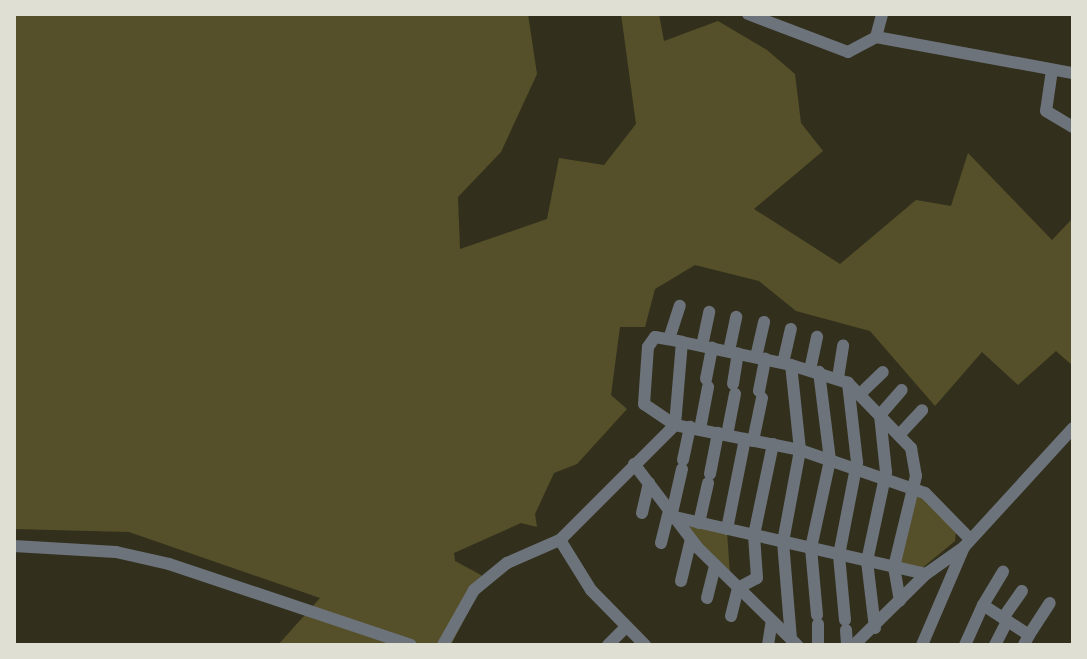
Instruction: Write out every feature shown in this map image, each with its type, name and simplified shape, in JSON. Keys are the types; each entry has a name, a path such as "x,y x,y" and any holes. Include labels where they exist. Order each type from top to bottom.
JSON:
{"street":[{"path":"748,14 848,52 876,37 1073,73"},
{"path":"876,37 880,15"},
{"path":"1052,70 1046,111 1073,127"},
{"path":"669,339 680,306"},
{"path":"661,543 707,383 709,312"},
{"path":"699,523 734,389 736,317"},
{"path":"727,529 760,394 764,322"},
{"path":"791,329 787,364 800,450 783,542 795,643"},
{"path":"817,337 815,371 830,460 811,548 818,645"},
{"path":"900,600 894,567 911,487 916,476 911,448 880,415 843,380 734,352 669,339 650,341 644,404 675,425 800,450 911,487 932,496 967,543"},
{"path":"443,645 474,590 491,574 560,540 675,425 682,342"},
{"path":"843,345 843,380 857,469 839,555 847,645"},
{"path":"859,395 883,372"},
{"path":"875,628 867,561 883,478 880,415 902,390"},
{"path":"899,435 922,410"},
{"path":"854,645 875,628 926,574 967,543 1073,428"},
{"path":"731,616 738,588 757,578 754,535 773,444"},
{"path":"634,464 691,539 795,643"},
{"path":"642,513 649,483"},
{"path":"672,513 699,523 926,574"},
{"path":"681,581 691,539"},
{"path":"560,540 591,590 645,645"},
{"path":"922,645 967,543"},
{"path":"14,546 116,552 169,564 411,645"},
{"path":"707,598 715,565"},
{"path":"965,645 983,605 1003,572"},
{"path":"995,645 1022,591"},
{"path":"983,605 1026,640 1050,603"},
{"path":"768,645 772,621"},
{"path":"608,645 626,627"}],"shaded area":[{"path":"14,14 528,14 537,74 501,152 458,197 460,249 547,219 559,158 604,165 636,124 621,14 659,14 664,41 718,21 767,50 795,74 801,123 823,151 754,209 840,264 916,200 951,206 968,153 1052,240 1073,218 1073,366 1056,351 1018,385 982,352 935,406 870,331 796,311 759,281 695,265 655,289 645,327 620,327 611,395 627,409 577,464 554,473 535,514 537,527 521,523 454,553 455,561 481,575 482,585 451,645 278,645 320,598 129,532 14,529"},
{"path":"912,494 928,500 956,532 955,541 921,569 899,564"},
{"path":"688,523 727,532 730,574 687,529"}]}
